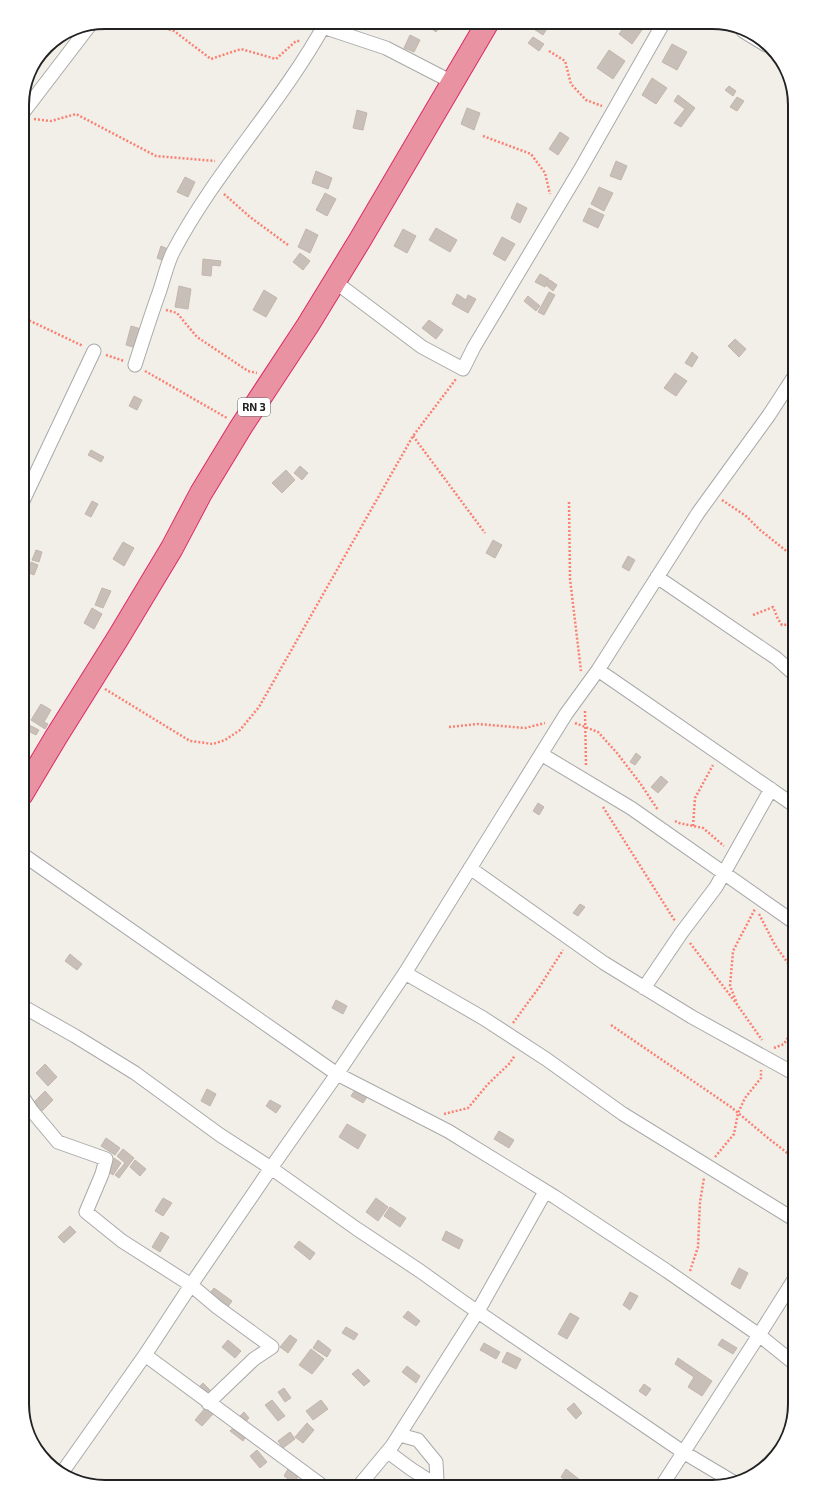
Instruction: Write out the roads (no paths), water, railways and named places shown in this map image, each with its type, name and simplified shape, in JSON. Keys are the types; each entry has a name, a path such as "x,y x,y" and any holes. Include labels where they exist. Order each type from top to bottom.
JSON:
{"highway":[{"name":"RN 3","path":"29,782 172,548 205,487 334,281 484,29"}],"street":[{"path":"135,365 172,254 214,186 258,125 322,29"},
{"path":"335,29 386,48 452,82"},
{"path":"334,281 422,347 463,369 474,347 614,111 660,29"},
{"path":"29,112 85,32"},
{"path":"29,488 94,351"},
{"path":"65,1468 145,1355 191,1285 337,1074 405,972 566,714 598,670 698,513 769,415 788,386"},
{"path":"657,577 776,658 788,668"},
{"path":"598,670 788,801"},
{"path":"541,754 631,808 788,918"},
{"path":"644,988 682,932 716,888 771,789"},
{"path":"29,859 337,1074 448,1131 545,1192 667,1271 759,1335 788,1358"},
{"path":"470,868 604,963 692,1017 788,1070"},
{"path":"405,972 483,1018 546,1059 623,1114 788,1216"},
{"path":"29,1010 135,1073 220,1135 271,1168 357,1229 684,1452 728,1479"},
{"path":"29,1106 58,1142 106,1159 102,1174 86,1212 122,1241 191,1285 217,1307 272,1347 254,1359 208,1403"},
{"path":"364,1480 388,1452 400,1435 478,1311 545,1192"},
{"path":"666,1480 788,1289"},
{"path":"145,1355 208,1403 314,1480"},
{"path":"400,1435 418,1440 436,1462 436,1480"},
{"path":"388,1452 427,1480"}]}
